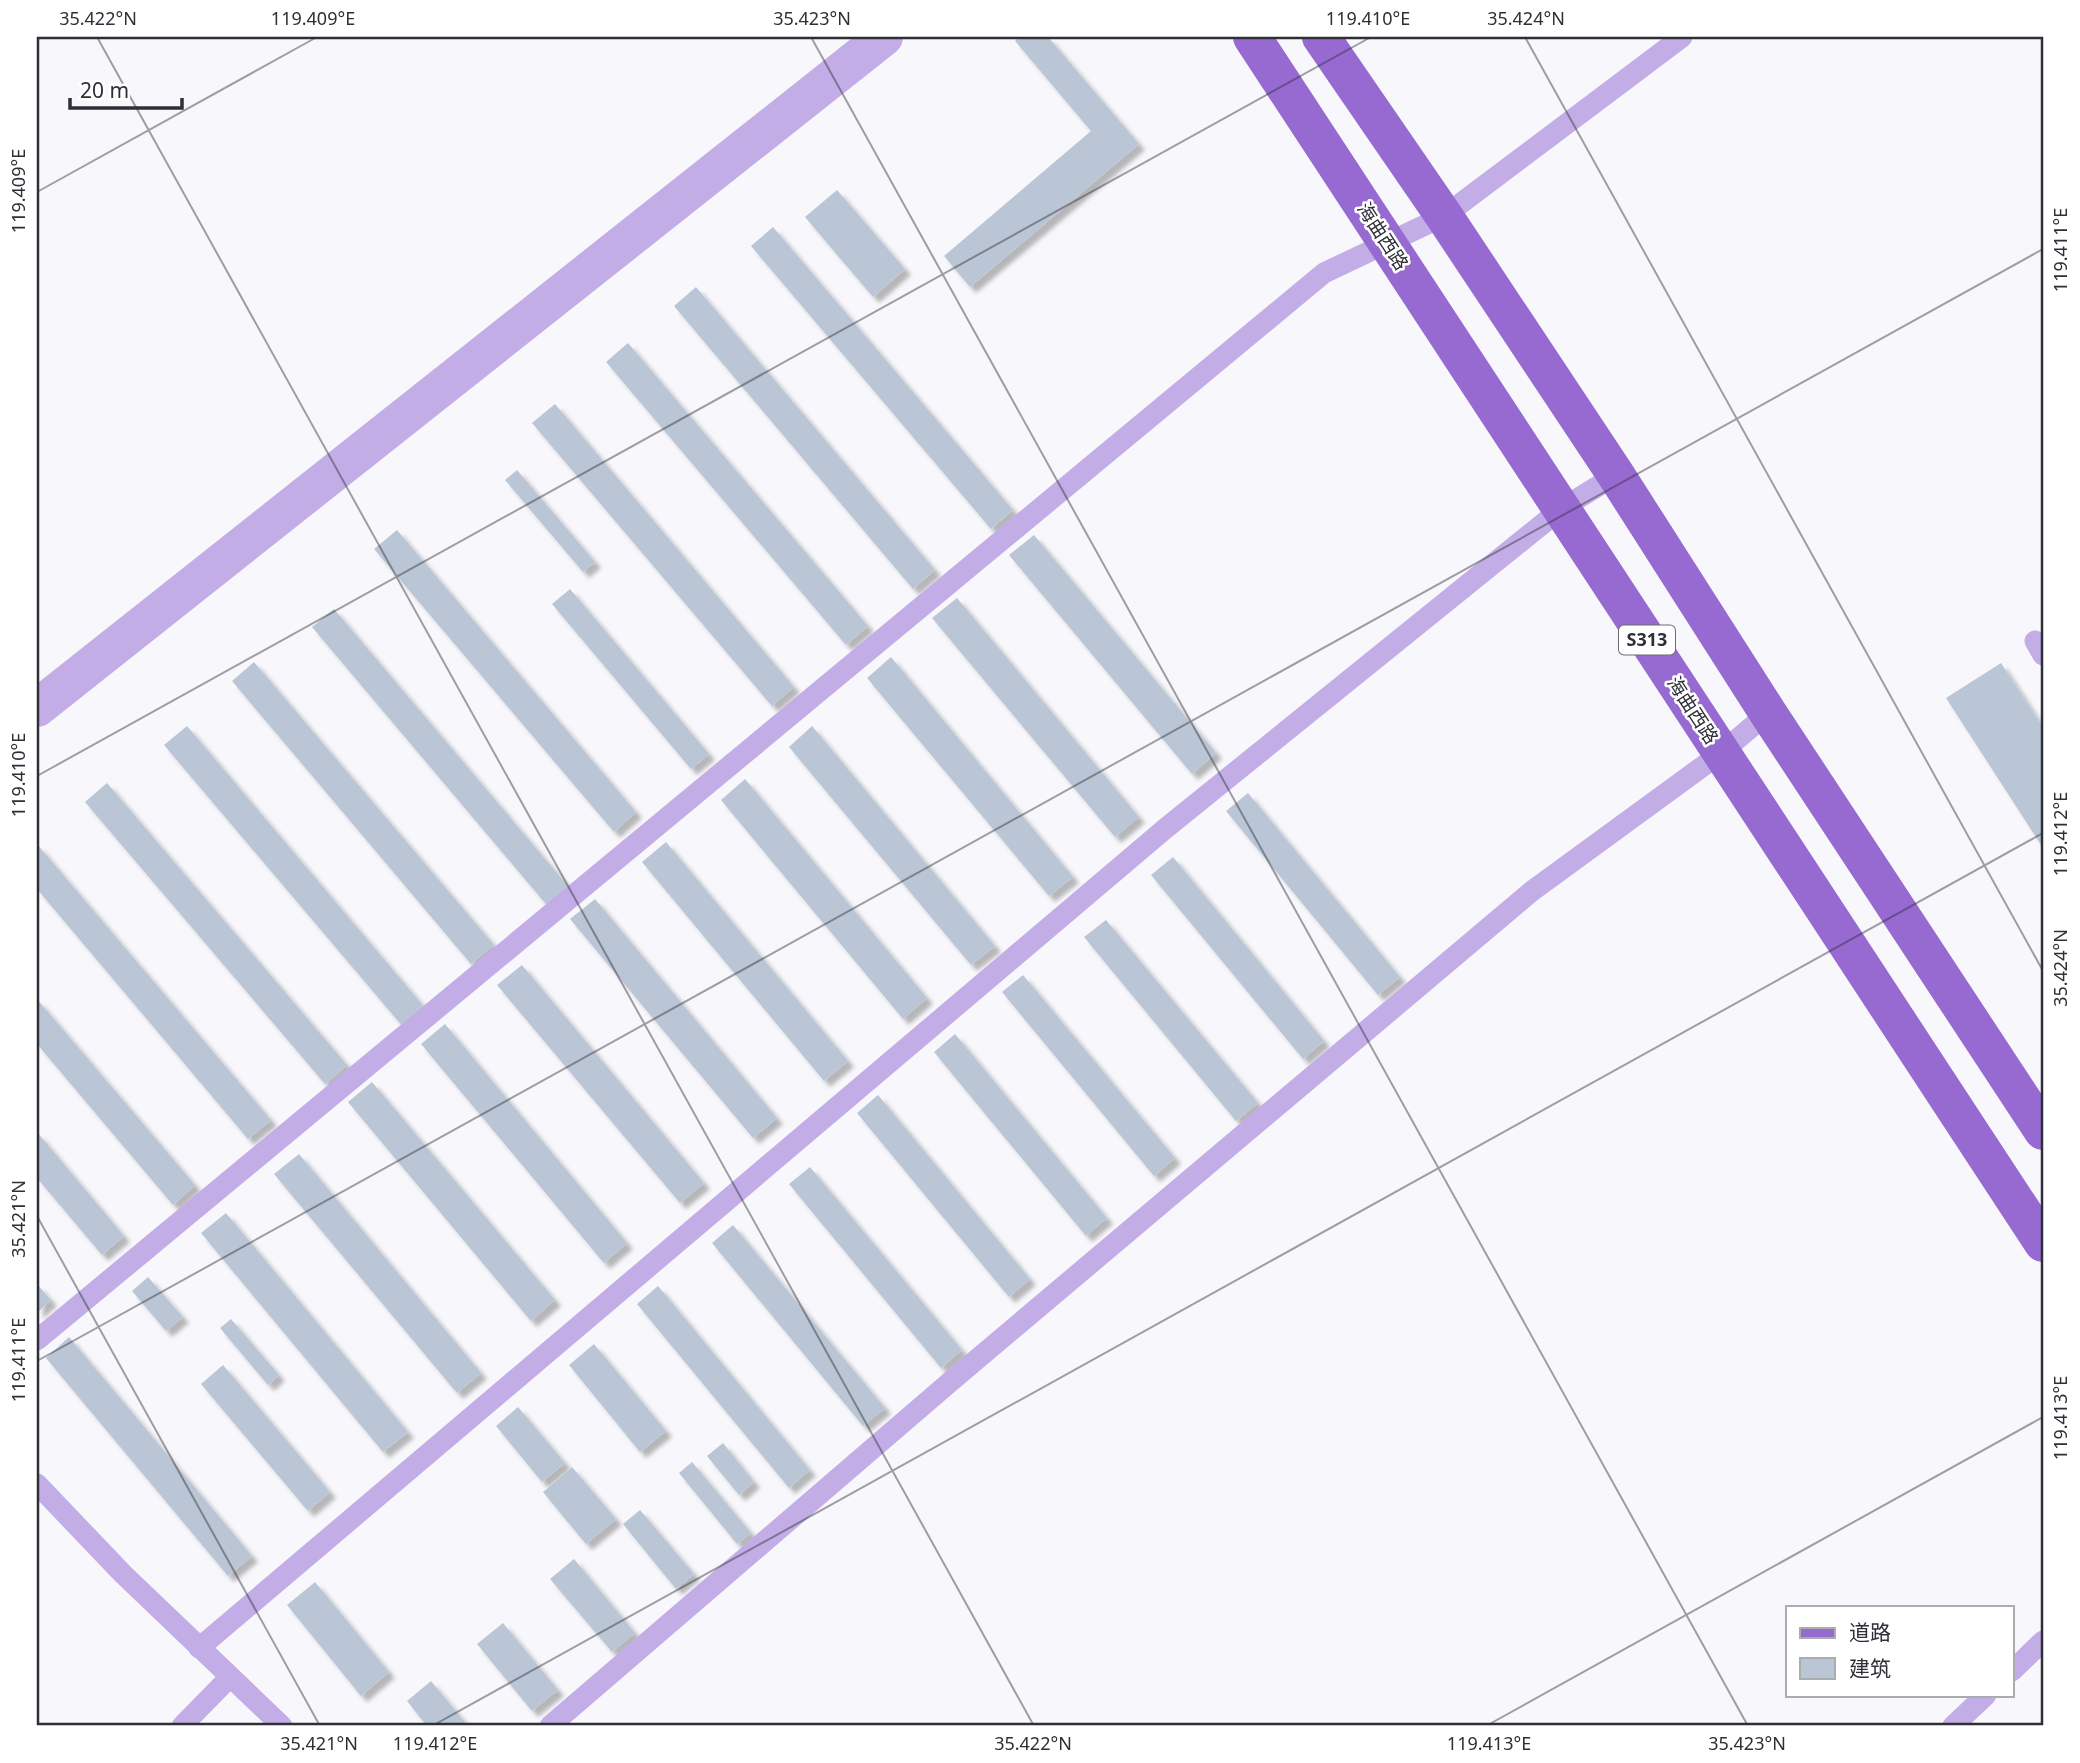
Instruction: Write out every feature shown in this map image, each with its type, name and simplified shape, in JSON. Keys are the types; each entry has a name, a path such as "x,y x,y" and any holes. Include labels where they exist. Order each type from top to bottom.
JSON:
{"main road":[{"name":"海曲西路","path":"1252,37 2043,1243"},
{"path":"1321,37 1616,475 1768,713 2043,1131"}],"street":[{"path":"37,708 884,37"}],"lane":[{"path":"37,1340 1324,273 1444,216 1682,37"},
{"path":"199,1648 1166,828 1561,509 1616,475"},
{"path":"550,1726 939,1391 1532,891 1721,753 1768,713"},
{"path":"37,1484 199,1648 282,1726"},
{"path":"2014,1669 2043,1641"},
{"path":"182,1726 230,1677"},
{"path":"1953,1726 1985,1696"}],"building":[{"path":"1019,37 1048,37 1139,144 970,287 944,256 1091,131 1015,41"},
{"path":"837,190 905,269 873,297 805,217"},
{"path":"773,227 1013,510 991,529 751,246"},
{"path":"696,287 935,570 913,589 674,306"},
{"path":"628,343 868,626 846,645 606,362"},
{"path":"555,404 794,687 772,706 532,423"},
{"path":"517,470 595,562 583,572 505,480"},
{"path":"397,530 636,812 614,832 374,549"},
{"path":"1034,535 1216,753 1192,774 1009,555"},
{"path":"570,589 709,754 691,769 552,604"},
{"path":"957,598 1139,817 1115,837 932,618"},
{"path":"334,609 573,892 551,910 312,627"},
{"path":"891,657 1073,877 1049,896 867,678"},
{"path":"254,662 494,945 471,964 232,681"},
{"path":"2001,663 2043,728 2043,848 1946,698"},
{"path":"187,726 426,1009 404,1028 164,745"},
{"path":"812,726 995,946 971,965 789,747"},
{"path":"745,779 927,998 903,1019 721,800"},
{"path":"107,783 347,1065 325,1084 85,802"},
{"path":"1248,793 1400,977 1378,995 1226,811"},
{"path":"666,842 848,1061 824,1081 642,862"},
{"path":"37,844 271,1120 248,1139 37,889"},
{"path":"1173,857 1324,1041 1303,1059 1151,875"},
{"path":"595,899 777,1118 753,1138 570,919"},
{"path":"1106,920 1258,1103 1236,1121 1084,937"},
{"path":"522,965 704,1183 680,1203 497,985"},
{"path":"1023,975 1175,1158 1154,1176 1002,992"},
{"path":"37,999 195,1185 173,1205 37,1044"},
{"path":"445,1024 627,1243 604,1263 421,1044"},
{"path":"955,1034 1107,1218 1086,1236 934,1052"},
{"path":"372,1082 555,1300 531,1321 348,1102"},
{"path":"878,1095 1030,1279 1009,1297 857,1113"},
{"path":"37,1132 124,1236 102,1255 37,1178"},
{"path":"299,1154 481,1373 457,1393 274,1174"},
{"path":"810,1167 962,1350 941,1368 789,1184"},
{"path":"226,1213 408,1432 383,1452 201,1233"},
{"path":"733,1225 885,1408 863,1426 712,1243"},
{"path":"148,1277 183,1317 166,1331 132,1291"},
{"path":"37,1284 51,1300 37,1313"},
{"path":"658,1286 810,1470 789,1488 637,1304"},
{"path":"231,1319 279,1375 268,1385 220,1328"},
{"path":"69,1337 252,1556 228,1576 46,1358"},
{"path":"594,1344 666,1431 640,1452 569,1365"},
{"path":"223,1365 330,1492 308,1511 201,1384"},
{"path":"518,1407 565,1463 542,1482 496,1426"},
{"path":"723,1443 754,1482 739,1495 707,1456"},
{"path":"692,1462 751,1533 737,1544 679,1473"},
{"path":"572,1467 616,1519 586,1544 543,1492"},
{"path":"640,1510 694,1574 676,1589 623,1524"},
{"path":"574,1559 635,1633 612,1652 550,1579"},
{"path":"315,1582 389,1672 361,1696 287,1605"},
{"path":"503,1623 558,1690 532,1711 477,1644"},
{"path":"431,1681 468,1726 427,1726 407,1701"}]}
